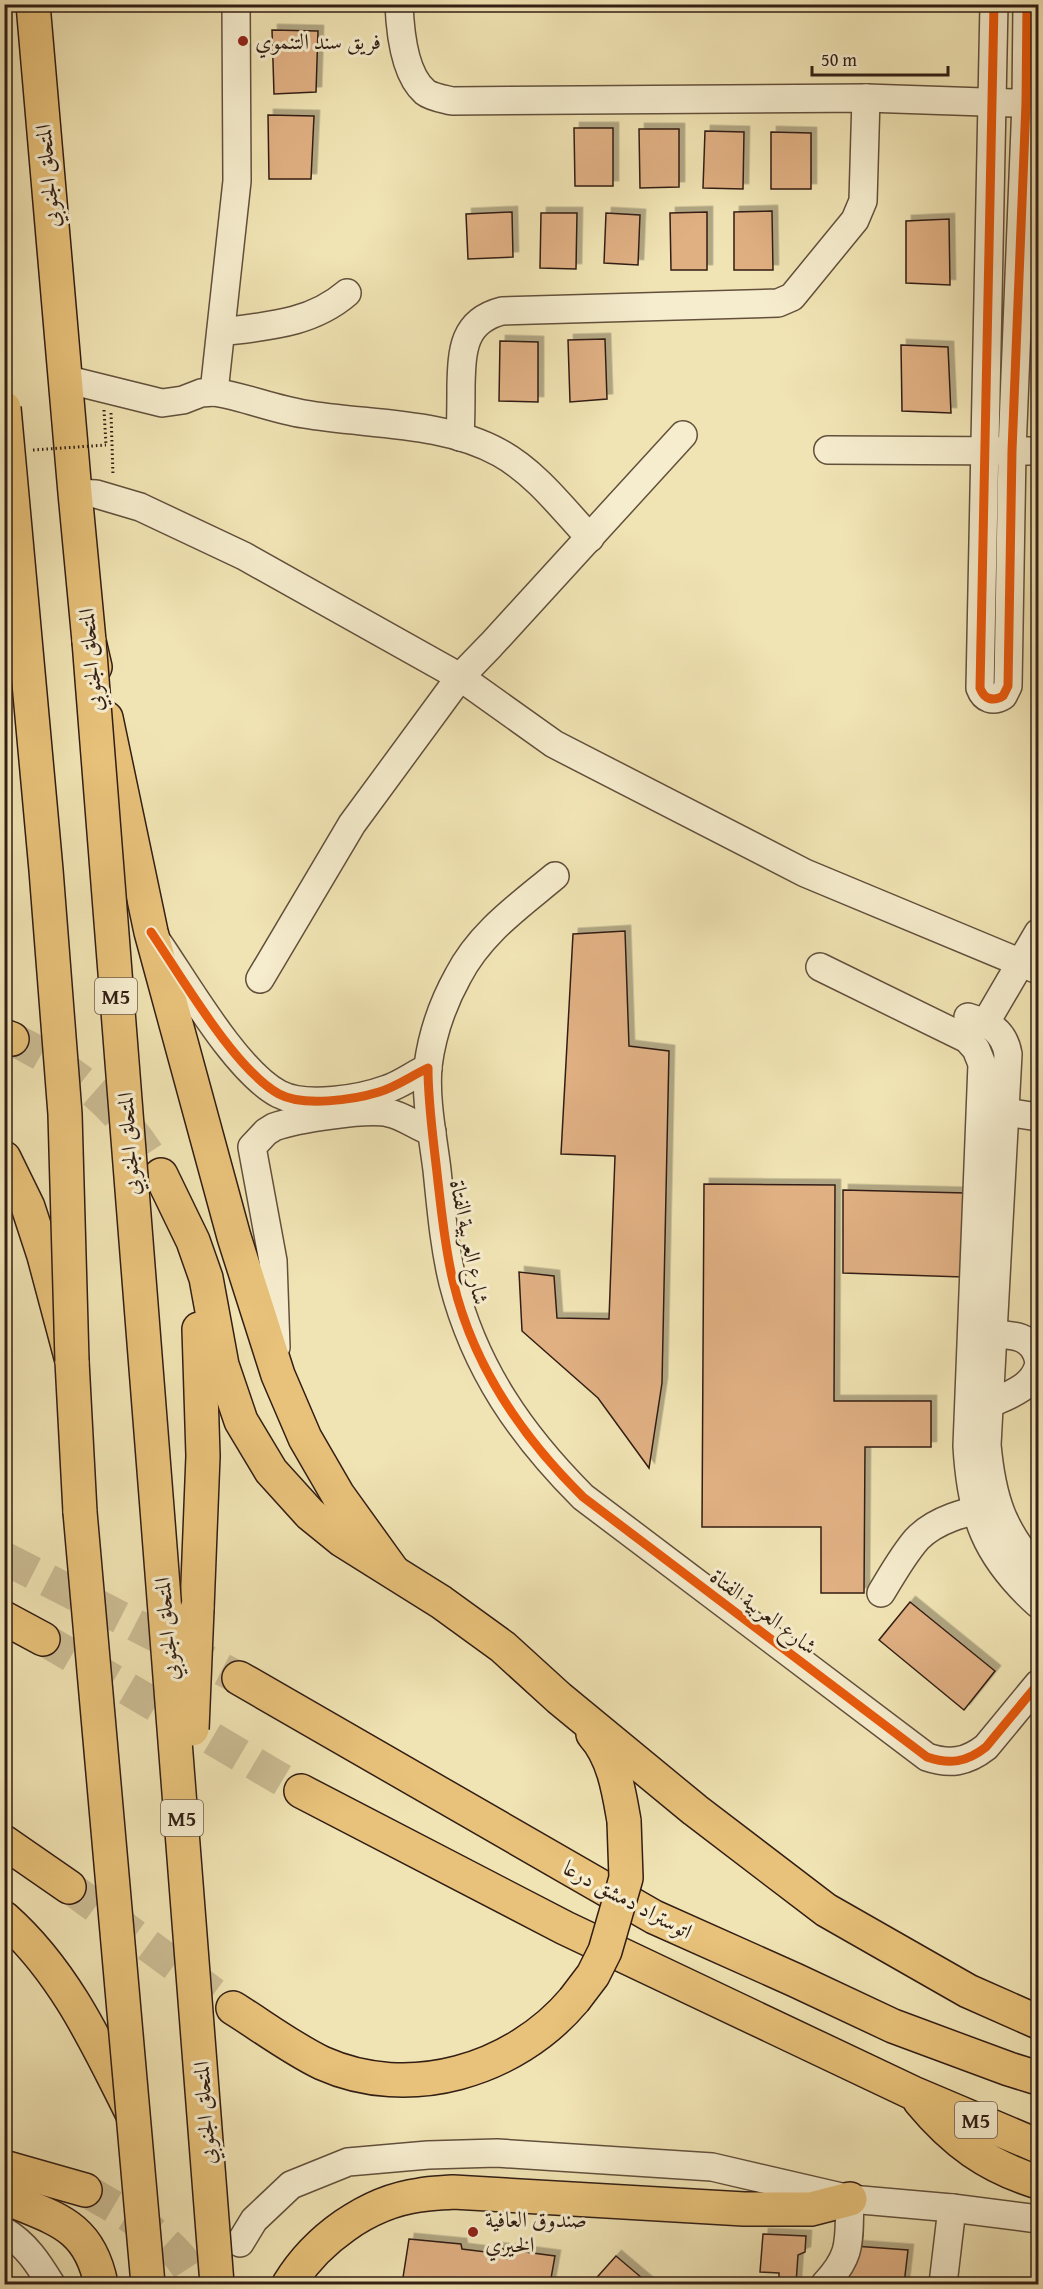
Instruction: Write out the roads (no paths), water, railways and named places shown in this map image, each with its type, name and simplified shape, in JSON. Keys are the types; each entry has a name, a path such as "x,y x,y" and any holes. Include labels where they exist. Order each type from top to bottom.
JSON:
{"main road":[{"name":"المتحلق الجنوبي","path":"33,4 89,641 217,2284"},
{"path":"4,408 46,870 64,1114 72,1360 80,1512 148,2284"},
{"path":"89,641 151,932 234,1238 278,1375 305,1438 338,1496 392,1570"},
{"path":"4,1158 28,1207 72,1360"},
{"path":"161,1175 193,1241 206,1278 222,1365 230,1394 255,1446 283,1486 310,1514 342,1540 441,1602 503,1647 559,1698 695,1810 826,1910 968,1992 1038,2022"},
{"path":"185,1853 191,1776 203,1456 198,1301 193,1241"},
{"path":"4,1618 44,1639 4,1631"},
{"name":"اتوستراد دمشق درعا","path":"239,1678 654,1917 893,2026 1038,2078"},
{"path":"233,2008 323,2063 358,2075 400,2081 448,2075 476,2067 508,2054 535,2038 558,2019 593,1975 605,1951 626,1878 624,1821 617,1782 598,1740 559,1698"},
{"name":"M5","path":"301,1791 565,1928 914,2093 1038,2145"},
{"path":"4,1842 69,1887"},
{"path":"8,1922 41,1956 64,1987 91,2030 132,2113"},
{"path":"914,2093 940,2125 961,2144 987,2162 1038,2182"},
{"path":"4,2167 85,2190"},
{"path":"289,2284 298,2270 327,2240 354,2219 385,2204 418,2195 453,2192 744,2209 811,2209 850,2199"},
{"path":"4,2197 62,2222 76,2231 95,2258 101,2284"}],"street":[{"path":"214,392 237,181 236,4"},
{"path":"399,4 400,33 412,73 426,93 452,101 866,98 994,104 1026,103"},
{"path":"994,4 994,104 980,688 986,698 992,700 1003,696 1008,686 1012,451 1026,103 1027,4"},
{"path":"460,437 462,354 466,339 476,325 488,315 502,311 766,304 778,303 792,297 855,220 863,201 866,98"},
{"path":"221,332 291,323 327,308 347,293"},
{"path":"65,378 162,404 183,400 201,393 214,392 304,414 433,431 460,437 502,454 521,468 540,484 590,538"},
{"path":"260,979 352,824 460,677 683,435"},
{"path":"828,450 1038,451"},
{"path":"75,492 113,498 140,507 244,556 460,677 554,744 806,873 1030,967"},
{"name":"شارع العربية الفتاة","path":"555,876 495,925 468,960 454,983 442,1013 428,1068 432,1131 445,1240 453,1282 482,1362 514,1417 553,1467 583,1497 927,1757 952,1762 976,1755 986,1747 1038,1684"},
{"path":"151,932 222,1036 257,1076 279,1094 300,1101 388,1112 432,1131"},
{"path":"1038,933 1030,967 977,1019 993,1026 1007,1049 1006,1112 985,1324 967,1446 969,1481 986,1507 1009,1531 1038,1570"},
{"path":"820,967 967,1040 976,1049 982,1064 985,1324 989,1404 987,1445 990,1479 986,1507 987,1540 1003,1567 1038,1604"},
{"path":"278,1375 273,1261 252,1147 266,1132 283,1123 346,1106 390,1088 428,1068"},
{"path":"1006,1112 1038,1117"},
{"path":"985,1324 1021,1337 1033,1345 1038,1358"},
{"path":"989,1404 1025,1386 1036,1374 1038,1367"},
{"path":"881,1593 918,1538 935,1525 986,1507"},
{"path":"240,2243 254,2220 291,2185 348,2162 428,2155 497,2153 712,2167 850,2199 952,2208 1038,2219"},
{"path":"825,2284 845,2259 850,2199"},
{"path":"943,2284 952,2208"},
{"path":"4,2232 19,2240 51,2284"}],"tunnel":[{"path":"12,1039 58,1065 98,1095 132,1131 161,1175"},
{"path":"4,1558 239,1678"},
{"path":"43,1639 301,1791"},
{"path":"69,1887 233,2008"},
{"path":"85,2190 133,2219 167,2244 180,2257 198,2284"}],"place":[{"name":"فريق سند التنموي","path":"243,41"},
{"name":"صندوق العافية الخيري","path":"473,2232"}]}
